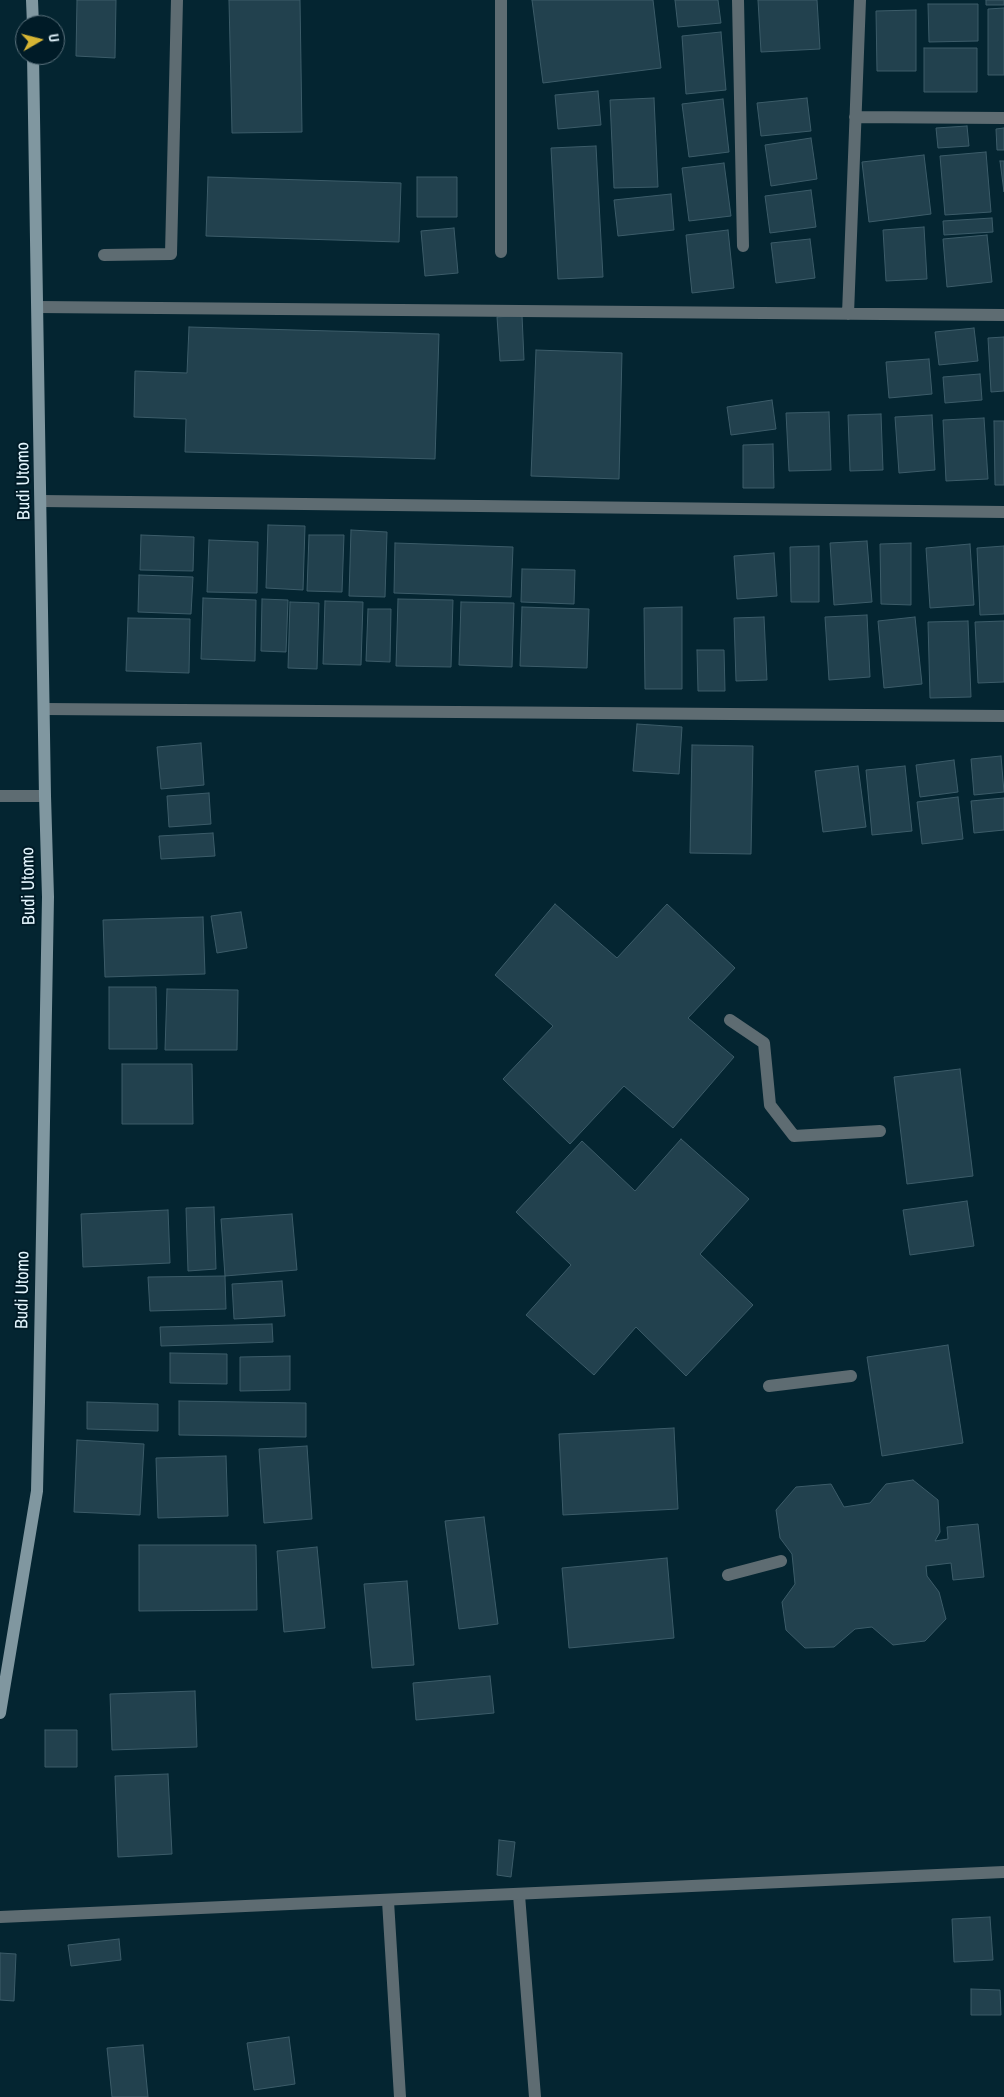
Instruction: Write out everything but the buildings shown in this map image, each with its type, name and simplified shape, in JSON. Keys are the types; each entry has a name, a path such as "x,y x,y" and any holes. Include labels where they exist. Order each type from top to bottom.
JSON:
{"street":[{"path":"32,0 33,15"},
{"path":"104,255 171,254 177,0"},
{"path":"501,0 501,252"},
{"path":"738,0 743,246"},
{"path":"848,314 860,0"},
{"name":"Budi Utomo","path":"0,1713 37,1491 48,896 33,65"},
{"path":"855,117 1004,118"},
{"path":"38,307 1004,315"},
{"path":"41,502 1004,512"},
{"path":"45,709 1004,716"},
{"path":"0,796 45,796"},
{"path":"730,1020 764,1043 770,1105 794,1136 880,1131"},
{"path":"769,1386 851,1376"},
{"path":"728,1575 781,1561"},
{"path":"0,1917 1004,1872"},
{"path":"519,1895 535,2097"},
{"path":"388,1901 400,2097"}]}
